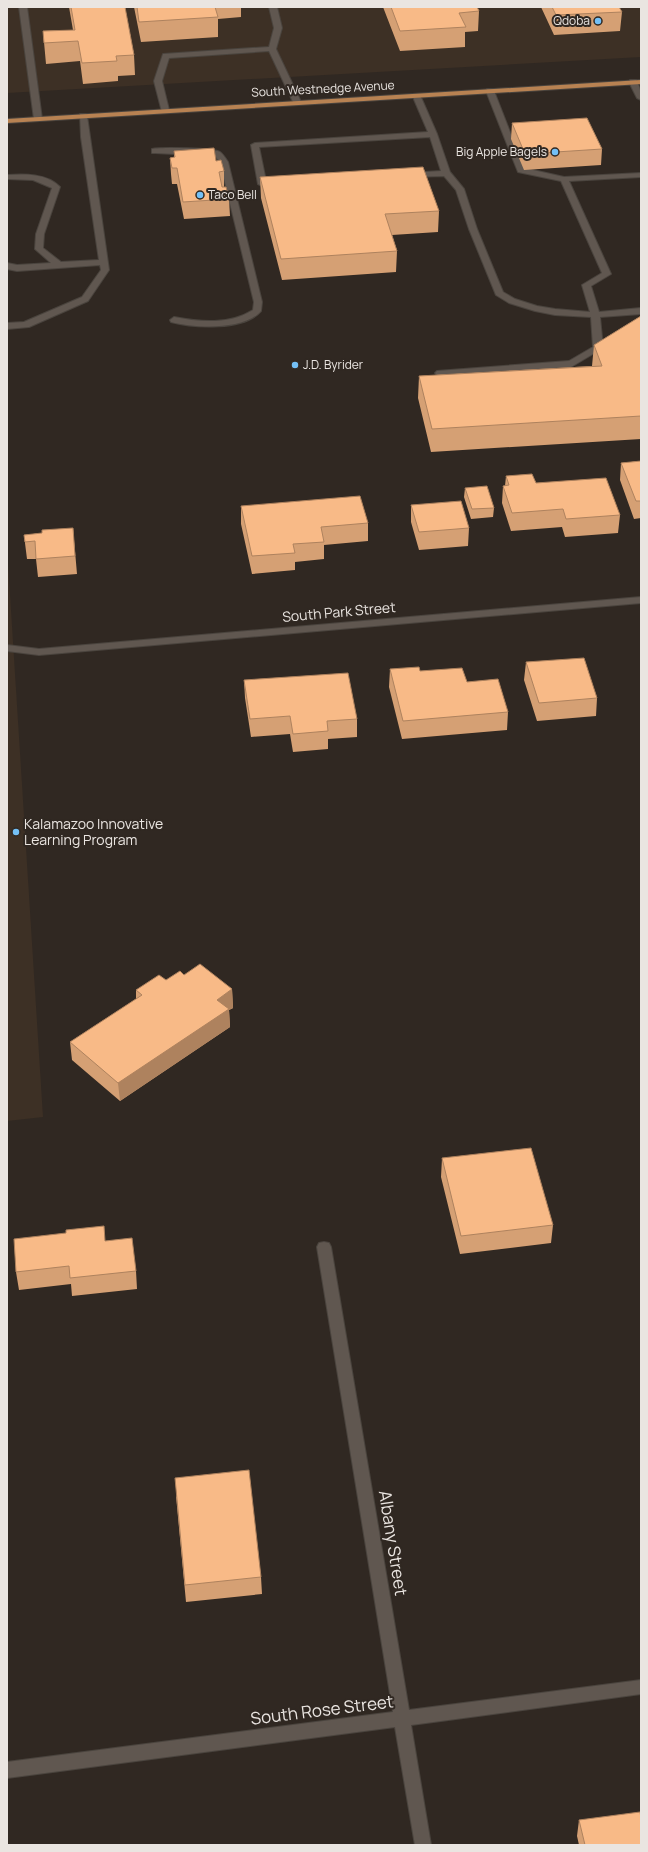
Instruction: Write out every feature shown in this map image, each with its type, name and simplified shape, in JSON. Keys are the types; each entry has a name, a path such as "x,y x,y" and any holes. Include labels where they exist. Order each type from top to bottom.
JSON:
{"main road":[{"name":"South Westnedge Avenue","path":"7,121 297,102 417,97 637,82"}],"street":[{"path":"23,7 38,119"},
{"path":"273,7 278,28 272,49 297,102"},
{"path":"165,110 158,81 166,56 272,49"},
{"path":"637,82 641,98"},
{"path":"490,91 521,170 564,179 641,175"},
{"path":"417,97 446,173 460,189 473,229 499,293 512,301 555,312 595,315 641,311"},
{"path":"7,326 26,325 85,298 105,270 83,116"},
{"path":"278,183 262,184 255,145 432,134"},
{"path":"155,151 206,152 218,154 224,162 258,302 258,311 250,317 240,320 191,324 174,320"},
{"path":"398,176 446,173"},
{"path":"7,177 30,176 47,181 56,187 40,234 39,249 59,265"},
{"path":"440,373 571,364 598,348 595,315 586,285 607,274 564,179"},
{"path":"7,266 17,268 104,262"},
{"name":"South Park Street","path":"7,648 39,652 641,600"},
{"name":"Albany Street","path":"324,1248 423,1845"},
{"name":"South Rose Street","path":"7,1770 641,1687"}],"shaded area":[{"path":"7,7 641,7 641,57 7,93"},
{"name":"Kalamazoo Innovative Learning Program","path":"7,547 43,1117 7,1121"}],"building":[{"path":"71,7 125,7 134,55 116,56 117,61 82,63 78,41 44,43 43,31 75,30"},
{"path":"137,7 215,7 218,17 139,22"},
{"path":"391,7 477,7 479,11 459,13 466,27 400,31"},
{"path":"552,7 619,7 622,12 556,15"},
{"path":"587,118 602,149 525,154 512,123"},
{"name":"Taco Bell","path":"214,148 216,161 221,160 224,171 219,172 222,187 226,187 229,199 183,202 177,168 172,168 170,158 175,157 174,151"},
{"path":"423,167 439,211 385,214 397,251 281,259 260,177"},
{"path":"641,316 641,416 432,429 419,376 602,366 594,345"},
{"path":"641,461 641,501 636,501 621,463"},
{"path":"532,474 536,483 606,478 620,515 566,519 563,509 512,513 503,486 509,485 506,476"},
{"path":"487,486 494,508 472,509 465,488"},
{"path":"360,496 368,523 321,527 324,542 293,544 295,553 252,556 241,506"},
{"path":"461,501 469,528 419,532 411,505"},
{"path":"73,528 75,556 36,559 35,541 25,542 24,535 42,533 42,530"},
{"path":"584,658 597,698 539,703 526,662"},
{"path":"419,667 420,671 462,668 467,682 498,679 508,712 403,721 390,669"},
{"path":"348,673 357,719 327,721 328,731 293,734 290,716 250,719 244,680"},
{"path":"200,964 232,989 217,1000 229,1009 118,1083 70,1042 142,995 136,990 159,975 166,980 180,971 184,975"},
{"path":"531,1148 553,1225 461,1236 442,1158"},
{"path":"104,1226 105,1241 132,1238 136,1271 70,1278 69,1266 16,1272 14,1239 66,1233 66,1230"},
{"path":"249,1470 261,1577 185,1585 175,1478"},
{"path":"640,1812 641,1845 585,1845 579,1820"}],"place":[{"name":"Qdoba","path":"598,21"},
{"name":"Big Apple Bagels","path":"555,152"},
{"name":"Taco Bell","path":"200,195"},
{"name":"J.D. Byrider","path":"295,365"},
{"name":"Kalamazoo Innovative Learning Program","path":"16,832"}]}
